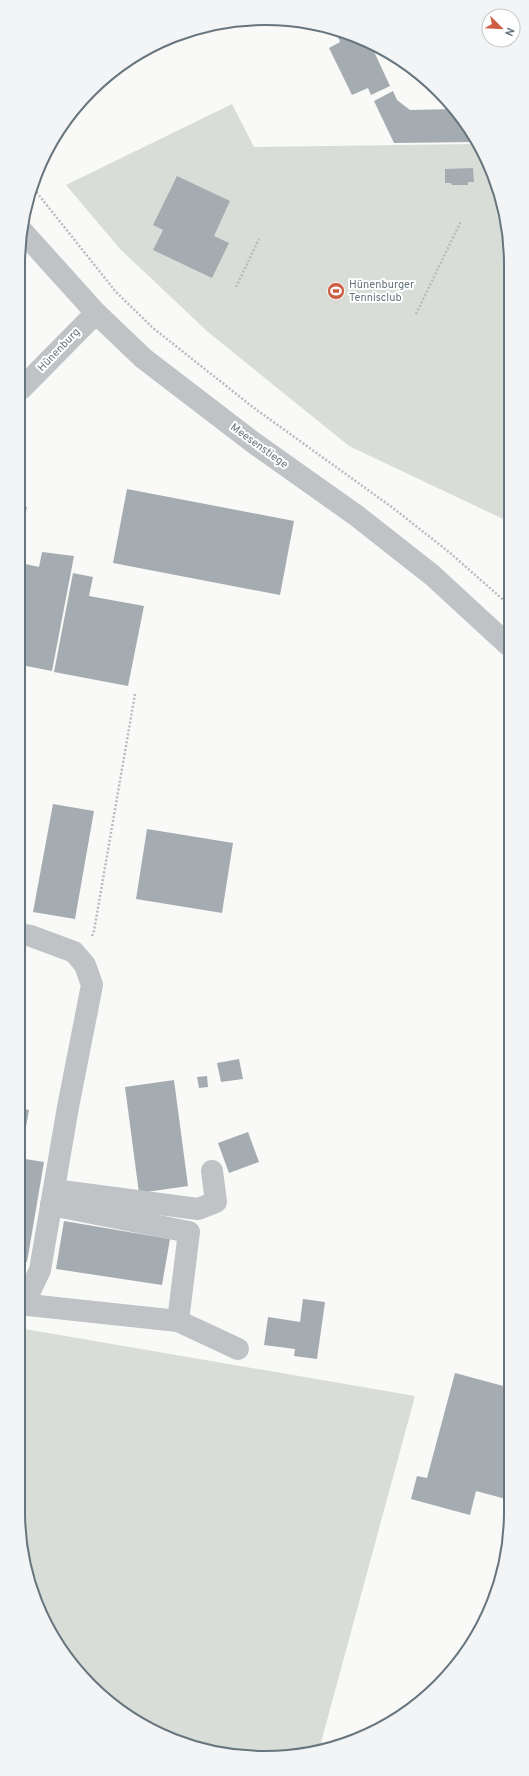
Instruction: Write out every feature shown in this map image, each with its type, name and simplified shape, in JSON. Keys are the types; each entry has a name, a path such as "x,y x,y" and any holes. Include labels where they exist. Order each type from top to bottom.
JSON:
{"street":[{"name":"Meesenstiege","path":"27,236 96,312 144,358 254,443 357,516 432,575 504,641"},
{"name":"Hünenburg","path":"25,385 96,312"},
{"path":"25,935 58,945 74,952 85,965 92,985 68,1107 40,1270 30,1291 25,1297"},
{"path":"53,1198 198,1209 216,1202 212,1171"},
{"path":"53,1198 189,1232 178,1321"},
{"path":"25,1305 178,1321 238,1349"}],"path":[{"path":"37,192 116,292 153,328 254,408 393,508 449,552 504,600"},
{"path":"416,314 461,221"},
{"path":"236,287 259,239"},
{"path":"80,960 94,930 135,694"}],"shaded area":[{"name":"Hünenburger Tennisclub","path":"232,104 254,147 471,144 486,173 496,203 502,233 504,264 503,519 349,446 208,332 120,249 66,185"},
{"path":"25,1329 415,1396 321,1744 296,1749 264,1751 233,1749 203,1743 173,1733 131,1711 119,1702 95,1681 65,1645 43,1603 33,1573 27,1543 25,1512"}],"building":[{"path":"338,37 356,43 374,52 390,86 371,95 368,88 352,95 329,48 340,42"},
{"path":"393,91 397,100 410,110 447,109 464,131 470,142 394,143 374,101"},
{"path":"473,168 474,182 468,182 468,185 452,185 451,183 445,183 445,169"},
{"path":"177,176 230,201 214,236 229,243 212,278 153,250 163,230 153,225"},
{"path":"127,489 294,521 280,595 113,563"},
{"path":"25,507 27,507 25,517"},
{"path":"42,552 74,556 52,671 25,666 25,564 39,567"},
{"path":"73,573 93,577 89,596 144,606 128,686 54,672"},
{"path":"53,804 94,811 75,919 33,912"},
{"path":"147,829 233,843 222,913 136,899"},
{"path":"239,1059 243,1079 221,1082 217,1063"},
{"path":"207,1076 208,1087 199,1088 197,1077"},
{"path":"174,1080 188,1186 139,1193 125,1087"},
{"path":"25,1109 29,1110 25,1132"},
{"path":"248,1132 259,1162 229,1173 218,1143"},
{"path":"25,1159 44,1162 27,1262 25,1262"},
{"path":"64,1221 170,1239 162,1285 56,1269"},
{"path":"303,1299 325,1302 317,1359 294,1356 295,1349 264,1345 268,1317 300,1322"},
{"path":"455,1373 504,1386 504,1498 476,1491 470,1515 411,1499 417,1476 427,1478"}],"place":[{"name":"Hünenburger Tennisclub","path":"336,291"}]}
